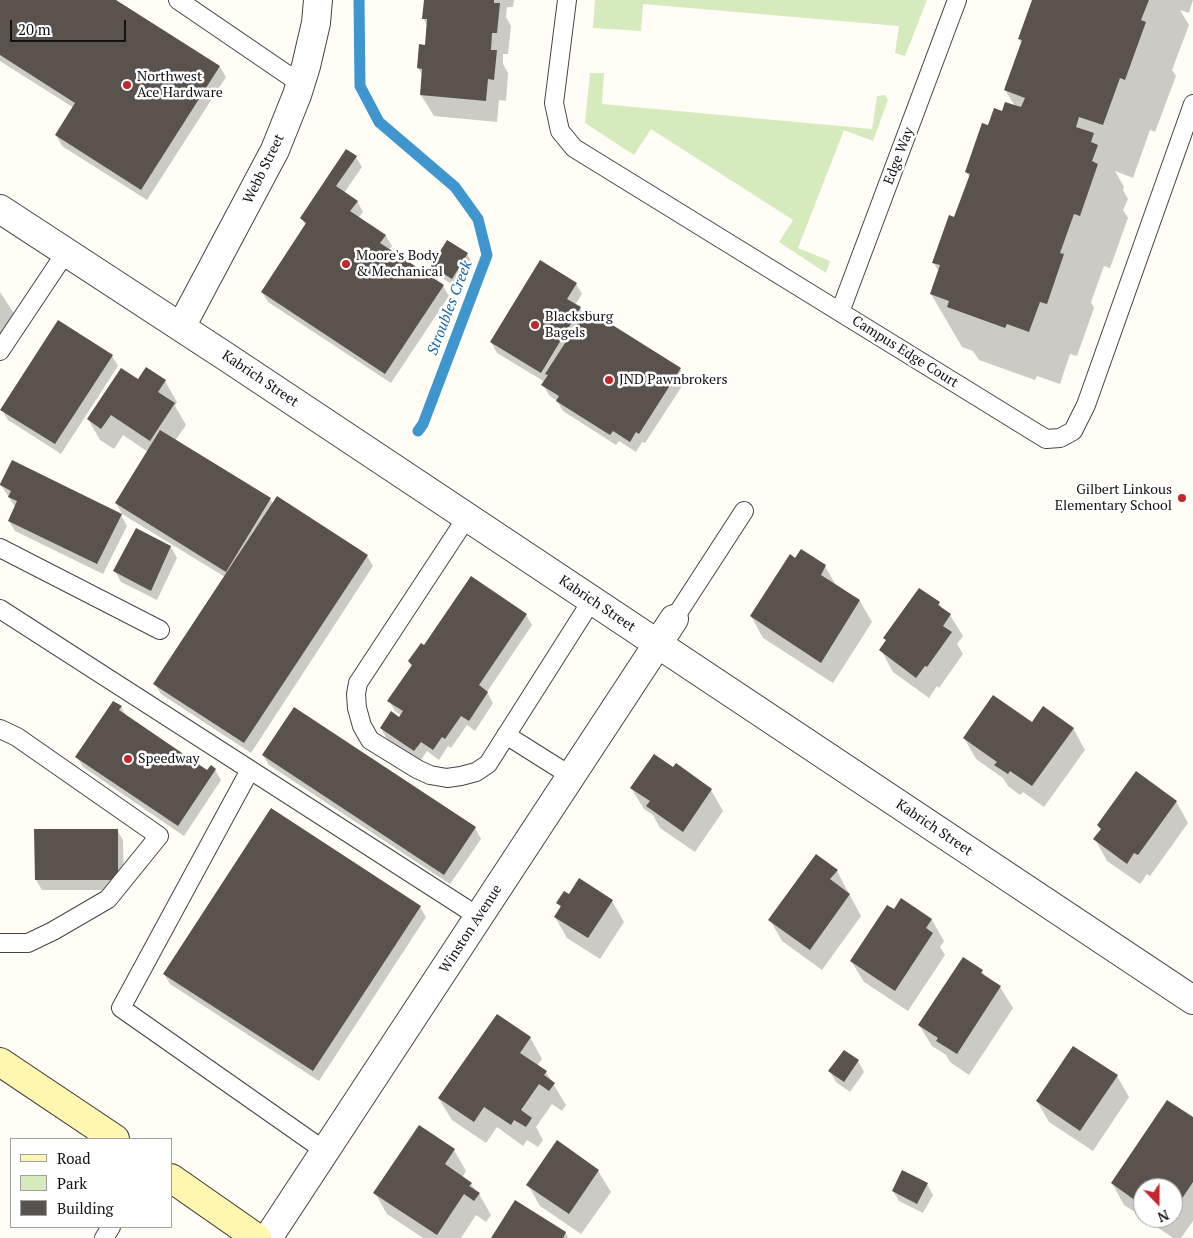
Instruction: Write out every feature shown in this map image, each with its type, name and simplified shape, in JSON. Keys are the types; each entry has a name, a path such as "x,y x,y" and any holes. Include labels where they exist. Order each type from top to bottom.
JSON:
{"street":[{"name":"Webb Street","path":"181,327 275,150 301,84 316,22 318,0"},
{"name":"Kabrich Street","path":"0,209 181,327 1193,1000"},
{"name":"Winston Avenue","path":"268,1238 674,619"},
{"path":"0,1062 114,1138"},
{"path":"172,1179 257,1238"}],"lane":[{"path":"178,0 301,84"},
{"name":"Campus Edge Court","path":"567,0 554,103 560,131 574,148 1046,439 1060,438 1073,431 1086,405 1193,104"},
{"name":"Edge Way","path":"840,312 957,0"},
{"path":"0,351 66,252"},
{"path":"674,619 744,511"},
{"path":"467,517 358,683 356,694 357,708 362,726 370,740 430,775 447,778 476,772 488,764 592,600"},
{"path":"0,548 160,630"},
{"path":"0,609 479,917"},
{"path":"0,729 17,737 159,836 108,899 53,931 28,943 0,944"},
{"path":"506,735 571,776"},
{"path":"250,770 121,1008 325,1151"}],"green space":[{"path":"595,0 927,0 905,56 895,53 899,26 643,4 641,31 593,28"},
{"path":"590,73 604,73 602,104 872,129 877,96 885,95 888,100 873,141 844,130 798,248 830,261 826,273 779,242 793,220 651,129 634,155 585,123"}],"building":[{"name":"Northwest Ace Hardware","path":"0,0 116,0 220,66 141,190 55,135 75,103 0,55"},
{"path":"424,0 494,0 494,3 500,3 497,33 492,33 491,50 497,50 494,80 488,79 486,101 420,95 422,69 417,68 419,44 425,45 427,19 422,19"},
{"path":"1032,0 1149,0 1141,20 1146,22 1125,80 1120,78 1103,125 1079,117 1076,127 1094,133 1091,142 1098,145 1092,161 1098,164 1080,216 1074,214 1060,253 1064,254 1047,304 1040,302 1029,332 1007,324 1005,328 947,307 949,301 930,294 940,265 932,263 949,215 954,217 970,174 965,172 982,123 988,125 994,108 1002,111 1005,102 1021,107 1025,98 1004,90 1022,40 1018,39"},
{"name":"Moore's Body & Mechanical","path":"346,149 357,156 336,186 358,201 350,211 386,235 380,243 444,285 385,374 261,292 306,223 300,218"},
{"path":"447,240 468,253 452,279 431,266"},
{"name":"Blacksburg Bagels","path":"540,260 577,283 567,299 581,307 541,373 490,342"},
{"name":"JND Pawnbrokers","path":"587,309 681,368 639,434 636,432 630,442 613,431 610,435 556,401 559,396 541,385 548,375 545,374"},
{"path":"58,320 113,355 55,444 0,410"},
{"path":"146,367 166,380 158,392 175,403 150,441 111,415 101,429 87,419 121,368 138,379"},
{"path":"160,430 271,498 226,572 115,503"},
{"path":"12,460 122,514 97,564 8,521 17,501 8,497 11,491 0,484"},
{"path":"277,496 368,555 244,743 153,684"},
{"path":"136,528 171,546 151,591 113,571"},
{"path":"801,549 826,565 821,575 860,600 821,663 750,616 790,554 795,558"},
{"path":"471,576 527,614 479,685 488,692 469,721 461,716 445,739 442,737 433,750 421,742 414,751 380,728 391,711 399,717 403,711 387,701 412,665 408,661 421,643 424,645"},
{"path":"919,588 940,602 938,605 951,614 943,626 952,632 927,667 925,666 916,678 879,650 886,640 883,638"},
{"path":"993,695 1032,722 1043,706 1074,728 1032,786 1010,771 1008,774 994,765 997,762 963,738"},
{"path":"113,701 122,706 119,710 207,770 211,765 216,769 178,826 75,757"},
{"path":"294,707 476,827 444,875 262,755"},
{"path":"654,754 673,767 676,763 712,789 683,832 646,806 650,801 630,788"},
{"path":"1136,771 1177,801 1138,855 1134,853 1127,864 1093,839 1101,829 1097,825"},
{"path":"271,808 421,906 313,1071 163,974"},
{"path":"34,829 118,829 118,880 35,880"},
{"path":"816,854 838,870 830,879 850,894 810,950 768,920"},
{"path":"579,878 613,900 588,938 554,917 561,906 556,903 564,891 569,894"},
{"path":"901,898 932,919 926,928 933,933 895,991 850,961 887,905 894,909"},
{"path":"963,957 983,970 981,973 1001,986 957,1054 936,1041 938,1038 918,1025"},
{"path":"497,1014 531,1037 520,1053 547,1071 544,1075 555,1083 549,1091 539,1084 521,1110 532,1118 526,1127 514,1120 511,1125 484,1107 474,1122 438,1098"},
{"path":"1073,1046 1118,1075 1080,1131 1036,1101"},
{"path":"844,1050 859,1060 844,1082 828,1071"},
{"path":"1167,1100 1193,1117 1193,1182 1183,1197 1183,1178 1133,1178 1133,1199 1111,1183"},
{"path":"419,1125 455,1149 445,1164 472,1183 469,1186 480,1193 474,1201 464,1194 437,1235 373,1193"},
{"path":"557,1140 599,1170 569,1214 526,1185"},
{"path":"902,1170 928,1183 917,1204 892,1191"},
{"path":"515,1200 566,1232 563,1238 491,1238"}],"waterway":[{"name":"Stroubles Creek","path":"359,0 360,86 379,122 455,187 478,219 487,255 423,424 418,431"}],"place":[{"name":"Northwest Ace Hardware","path":"127,85"},
{"name":"Moore's Body & Mechanical","path":"346,264"},
{"name":"Blacksburg Bagels","path":"535,325"},
{"name":"JND Pawnbrokers","path":"609,380"},
{"name":"Gilbert Linkous Elementary School","path":"1182,498"},
{"name":"Speedway","path":"128,759"}]}
